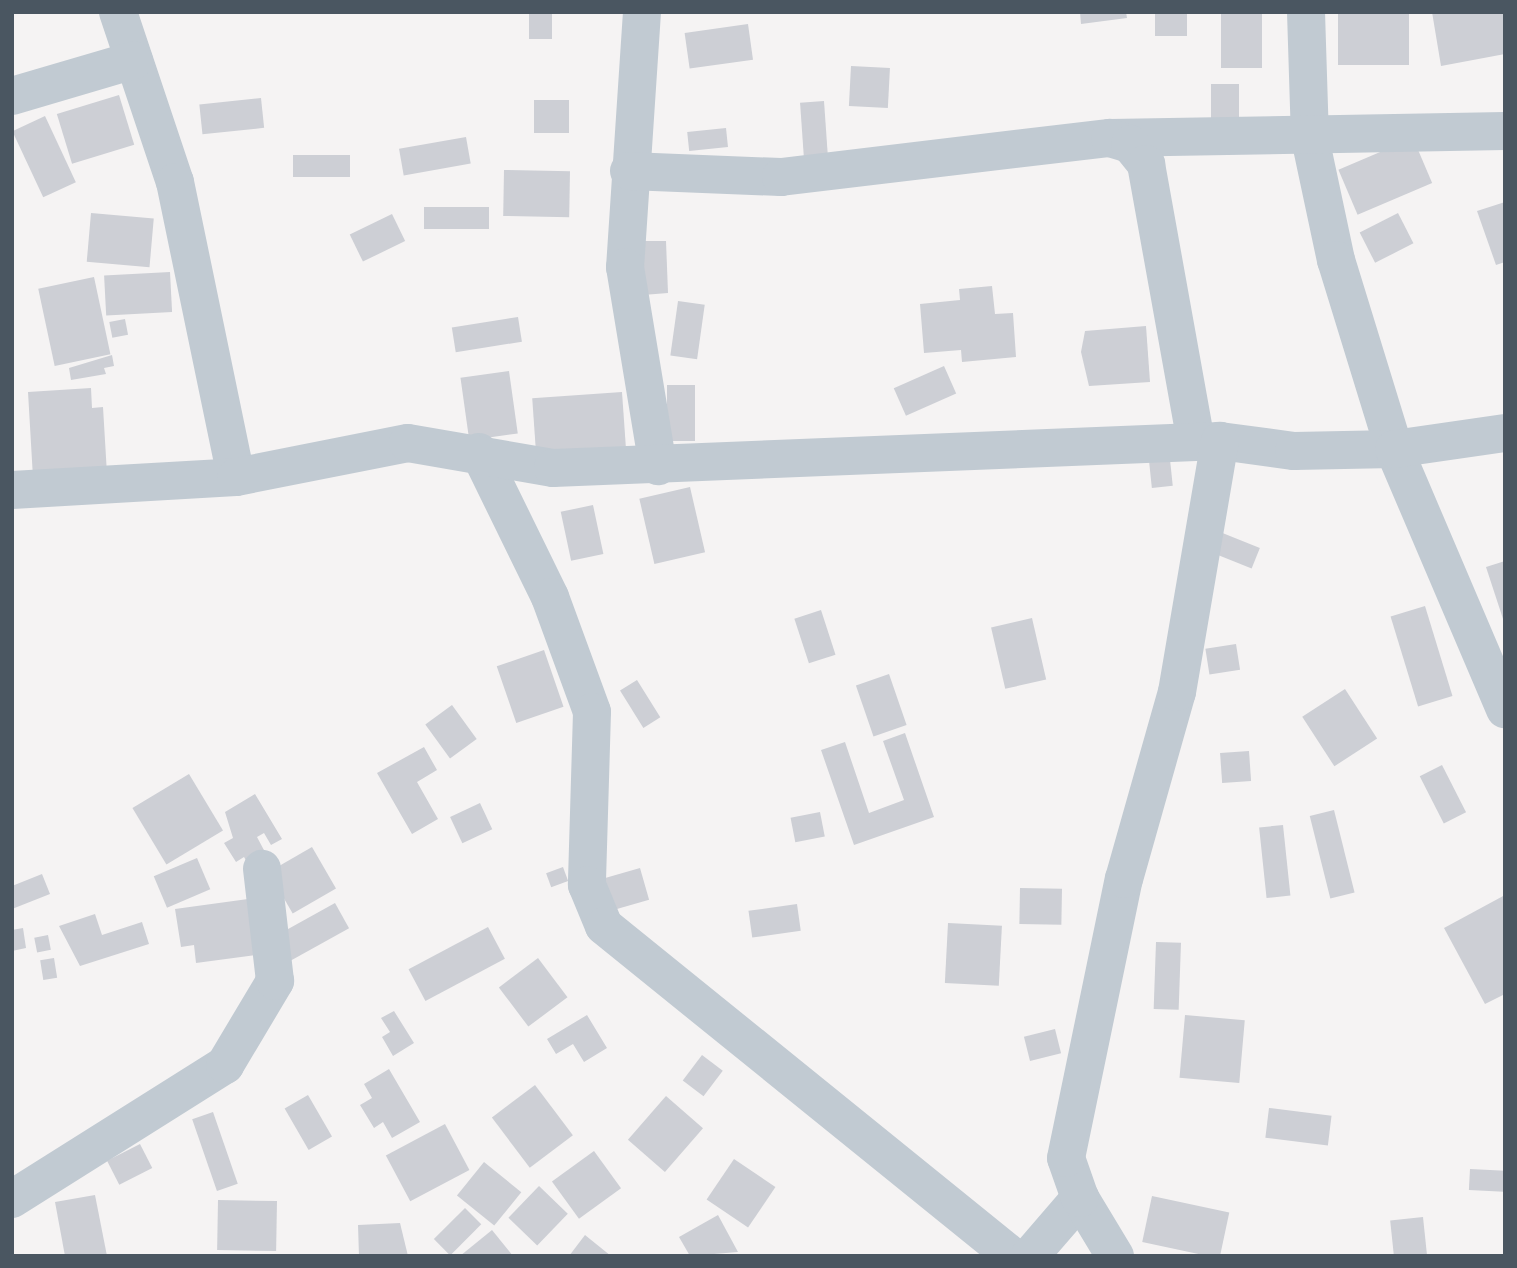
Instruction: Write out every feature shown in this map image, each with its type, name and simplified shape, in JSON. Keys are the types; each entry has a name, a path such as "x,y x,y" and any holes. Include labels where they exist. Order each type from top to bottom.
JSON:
{"street":[{"path":"118,12 175,182 236,477"},
{"path":"642,12 629,170 625,267 658,466"},
{"path":"1306,12 1310,138 1336,260 1394,449 1505,709"},
{"path":"12,96 134,60"},
{"path":"629,170 781,177 1110,138 1310,138 1505,131"},
{"path":"1110,138 1130,144 1146,164 1208,441 1177,692 1124,879 1066,1158 1080,1198 1115,1256"},
{"path":"12,489 236,477 408,443 479,452 553,468 658,466 1208,441 1294,451 1394,449 1505,433"},
{"path":"479,452 550,597 593,712 587,885 604,926 1012,1256"},
{"path":"12,1199 225,1065 275,981 262,869"},
{"path":"1030,1256 1080,1198"}],"building":[{"path":"529,12 552,12 552,39 529,39"},
{"path":"1080,12 1126,12 1127,18 1081,24"},
{"path":"1155,12 1187,12 1187,36 1155,36"},
{"path":"1221,12 1262,12 1262,68 1221,68"},
{"path":"1338,12 1409,12 1409,65 1338,65"},
{"path":"1432,12 1505,12 1505,54 1441,66"},
{"path":"748,24 753,60 690,69 685,33"},
{"path":"851,66 890,68 888,108 849,106"},
{"path":"1211,84 1239,84 1239,125 1211,125"},
{"path":"119,95 134,145 72,164 57,114"},
{"path":"261,98 264,128 202,134 199,104"},
{"path":"534,100 569,100 569,133 534,133"},
{"path":"824,101 829,169 805,171 800,103"},
{"path":"45,116 76,182 43,197 12,131"},
{"path":"726,128 728,147 689,151 687,132"},
{"path":"466,137 471,164 404,175 399,149"},
{"path":"1413,138 1432,183 1358,215 1338,170"},
{"path":"293,155 350,155 350,177 293,177"},
{"path":"504,170 570,171 569,217 503,216"},
{"path":"1505,202 1505,262 1496,265 1477,211"},
{"path":"424,207 489,207 489,229 424,229"},
{"path":"91,213 154,218 149,267 87,262"},
{"path":"1398,213 1413,243 1375,263 1360,233"},
{"path":"392,214 405,241 363,262 350,235"},
{"path":"633,241 666,241 668,293 630,296"},
{"path":"170,272 172,312 106,315 104,275"},
{"path":"94,277 110,354 55,366 38,289"},
{"path":"992,286 995,314 1013,313 1016,357 962,362 961,350 924,353 920,304 960,300 959,289"},
{"path":"678,301 705,305 697,359 670,355"},
{"path":"518,317 522,342 456,352 452,327"},
{"path":"125,319 128,335 112,338 109,322"},
{"path":"1146,326 1150,382 1089,386 1081,352 1085,331"},
{"path":"112,355 114,366 104,368 106,374 71,380 69,368"},
{"path":"944,366 956,393 906,416 894,388"},
{"path":"509,371 518,433 469,440 460,378"},
{"path":"667,385 695,385 695,441 667,441"},
{"path":"91,388 92,408 103,407 107,474 33,478 28,392"},
{"path":"622,392 626,448 536,454 532,398"},
{"path":"1169,450 1173,486 1152,488 1148,452"},
{"path":"690,487 705,552 654,564 639,499"},
{"path":"593,505 603,554 571,561 561,512"},
{"path":"1220,532 1260,548 1252,569 1212,552"},
{"path":"1505,561 1505,622 1504,622 1486,567"},
{"path":"1425,606 1452,696 1418,706 1391,617"},
{"path":"821,610 836,655 809,663 794,619"},
{"path":"1032,618 1046,679 1005,689 991,627"},
{"path":"1236,644 1240,670 1209,675 1205,649"},
{"path":"544,650 564,707 516,723 497,666"},
{"path":"889,674 907,725 873,736 856,685"},
{"path":"637,680 660,717 643,728 620,691"},
{"path":"1345,689 1377,738 1334,766 1302,717"},
{"path":"452,705 477,739 450,758 425,724"},
{"path":"905,733 934,817 854,845 821,750 845,742 869,813 904,800 883,741"},
{"path":"424,747 437,770 417,782 438,819 412,834 377,773"},
{"path":"1249,751 1251,781 1222,783 1220,753"},
{"path":"1442,765 1466,812 1444,824 1420,776"},
{"path":"189,774 223,831 166,865 132,808"},
{"path":"255,794 282,839 271,845 264,833 257,837 266,854 248,864 244,857 236,862 224,843 233,838 225,812"},
{"path":"480,803 492,829 462,843 450,817"},
{"path":"1334,810 1355,892 1330,899 1310,816"},
{"path":"820,812 825,837 795,842 791,818"},
{"path":"1283,825 1290,896 1267,898 1259,828"},
{"path":"312,847 336,889 293,914 269,872"},
{"path":"197,858 210,889 167,908 154,876"},
{"path":"563,867 568,881 551,887 546,873"},
{"path":"640,868 649,900 613,910 603,878"},
{"path":"42,874 50,894 12,909 12,886"},
{"path":"1020,888 1062,889 1061,925 1019,924"},
{"path":"1505,895 1505,994 1485,1004 1444,928"},
{"path":"248,899 256,955 196,963 194,945 181,947 175,909"},
{"path":"335,903 349,928 290,961 276,936"},
{"path":"797,904 801,931 752,938 748,911"},
{"path":"95,914 102,935 142,922 149,944 80,966 59,926"},
{"path":"948,923 1002,926 999,986 945,983"},
{"path":"488,927 505,959 425,1001 409,969"},
{"path":"23,928 26,948 12,951 12,930"},
{"path":"48,935 51,950 37,952 34,938"},
{"path":"1156,942 1181,943 1179,1010 1154,1009"},
{"path":"54,958 57,978 43,980 40,960"},
{"path":"538,958 567,997 528,1027 499,987"},
{"path":"394,1011 414,1043 393,1056 382,1037 390,1032 381,1018"},
{"path":"587,1015 607,1048 584,1062 573,1044 556,1054 547,1039"},
{"path":"1185,1015 1245,1020 1239,1083 1180,1078"},
{"path":"1055,1029 1061,1053 1030,1061 1024,1037"},
{"path":"702,1055 723,1071 704,1096 683,1081"},
{"path":"389,1069 420,1122 392,1138 383,1122 374,1128 360,1105 372,1098 364,1084"},
{"path":"535,1085 573,1135 530,1168 492,1117"},
{"path":"308,1095 332,1137 309,1150 285,1108"},
{"path":"666,1096 703,1128 665,1172 628,1140"},
{"path":"1269,1108 1332,1116 1328,1145 1265,1138"},
{"path":"213,1112 238,1184 217,1191 192,1119"},
{"path":"445,1124 469,1170 410,1201 386,1155"},
{"path":"140,1144 152,1168 119,1185 107,1161"},
{"path":"594,1151 621,1188 579,1219 552,1182"},
{"path":"734,1159 775,1187 748,1228 707,1200"},
{"path":"484,1162 521,1192 494,1226 457,1195"},
{"path":"1470,1169 1505,1171 1504,1192 1469,1190"},
{"path":"539,1186 568,1214 537,1245 508,1218"},
{"path":"95,1195 107,1256 65,1256 55,1202"},
{"path":"1152,1196 1229,1212 1220,1256 1142,1242"},
{"path":"218,1200 277,1201 276,1251 217,1250"},
{"path":"465,1208 481,1224 450,1255 434,1239"},
{"path":"718,1215 738,1252 690,1256 679,1237"},
{"path":"1423,1217 1427,1256 1394,1256 1390,1220"},
{"path":"400,1223 408,1256 359,1256 358,1225"},
{"path":"492,1230 513,1256 460,1256"},
{"path":"585,1235 611,1256 569,1256"}]}
